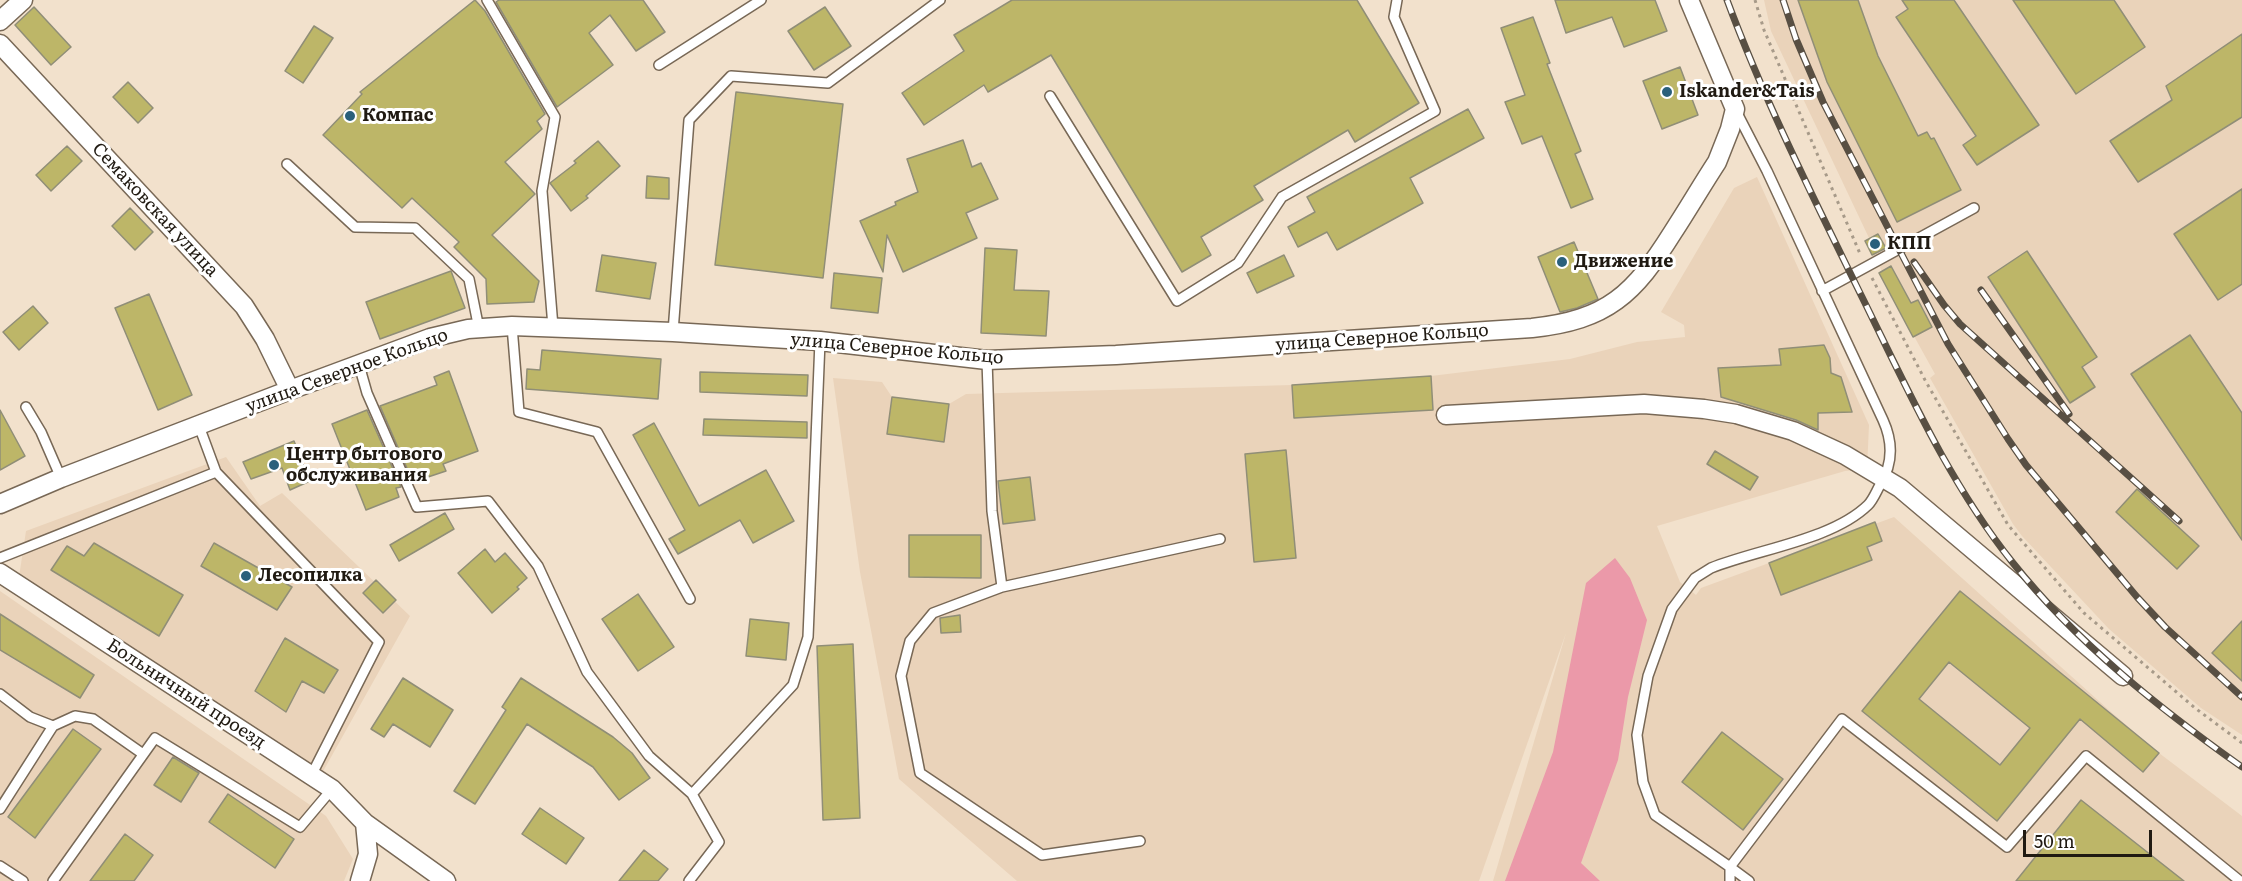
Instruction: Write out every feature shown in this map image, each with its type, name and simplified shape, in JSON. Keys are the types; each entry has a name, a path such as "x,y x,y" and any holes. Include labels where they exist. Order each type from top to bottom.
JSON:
{"street":[{"path":"0,21 23,0"},
{"path":"1689,0 1735,109"},
{"name":"Семаковская улица","path":"0,44 244,306 265,339 290,390"},
{"name":"улица Северное Кольцо","path":"0,504 61,478 430,338 479,329 512,326 673,332 820,341 987,360 1116,355 1532,328 1578,321 1626,294 1650,268 1717,162 1735,109"},
{"path":"1446,415 1644,404 1704,409 1766,422 1802,434 1845,455 1916,501 2123,676"},
{"name":"Больничный проезд","path":"0,573 332,789 364,823 446,881"},
{"path":"360,881 368,854 364,823"}],"lane":[{"path":"487,0 555,117 543,191 553,327"},
{"path":"659,65 761,0"},
{"path":"673,332 689,120 731,76 828,83 940,0"},
{"path":"1050,96 1178,301 1238,263 1282,197 1435,111 1394,17 1397,0"},
{"path":"1735,109 1767,171 1890,434 1889,465 1884,479 1869,504 1830,530 1711,568 1695,578 1672,609 1648,676 1636,735 1643,782 1655,815 1749,881"},
{"path":"287,164 355,227 415,228 469,279 479,329"},
{"path":"1822,291 1974,208"},
{"path":"512,326 519,412 597,432 690,599"},
{"path":"693,794 793,685 808,637 820,341"},
{"path":"987,360 992,511 1002,587"},
{"path":"359,365 368,393 417,507 488,501 538,566 587,672 649,756 693,794 719,842 689,881"},
{"path":"26,407 61,478"},
{"path":"199,426 216,472 379,642 311,776"},
{"path":"0,558 216,472"},
{"path":"1140,842 1042,855 920,773 901,676 909,641 933,613 1002,587 1220,539"},
{"path":"0,694 30,717 52,726"},
{"path":"0,809 52,726 75,716 93,719 143,754"},
{"path":"1730,881 1730,867 1842,719 2007,847 2086,756 2240,881"},
{"path":"53,881 155,738 300,827 332,789"},
{"path":"0,866 23,881"}],"path":[{"path":"1755,0 1764,30 1866,267 1925,380 2008,525 2084,613 2195,708 2242,743"}],"shaded area":[{"path":"1764,0 2242,0 2242,735 2201,708 2109,629 2013,524 1930,378 1935,374 1879,273 1882,271 1865,241 1869,238 1771,31"},
{"path":"1757,177 1869,425 1867,469 1845,471 1657,526 1680,582 1696,595 1701,588 1894,517 2110,711 2159,753 2242,816 2242,881 1493,881 1566,633 1479,881 1017,881 899,779 860,572 833,378 882,382 892,397 949,404 966,394 1292,385 1431,376 1570,359 1637,342 1685,337 1684,325 1661,312 1734,188"},
{"path":"226,457 260,506 282,493 410,616 321,775 19,577 26,531"},
{"path":"1615,558 1630,578 1647,620 1628,697 1618,760 1581,863 1600,881 1505,881 1553,752 1586,583"},
{"path":"0,591 326,816 353,859 344,881 0,881"}],"building":[{"path":"475,0 485,11 545,114 537,121 542,129 505,162 535,194 492,235 539,281 534,302 487,304 486,279 454,247 459,242 412,198 402,208 323,135 362,94 360,92"},
{"path":"499,0 643,0 665,32 636,51 610,15 589,33 613,65 557,107 496,2"},
{"path":"1012,0 1357,0 1419,103 1355,142 1348,130 1254,186 1263,200 1201,237 1211,255 1182,272 1051,55 988,92 984,85 924,125 902,93 964,51 954,35"},
{"path":"1555,0 1655,0 1667,31 1624,47 1612,17 1566,33"},
{"path":"1798,0 1858,0 1878,56 1918,136 1927,132 1931,139 1934,138 1961,190 1897,222 1827,82"},
{"path":"1902,0 1954,0 2039,125 1977,165 1963,145 1976,136 1896,17 1908,9"},
{"path":"2013,0 2114,0 2145,47 2076,94"},
{"path":"34,7 71,47 51,65 15,25"},
{"path":"825,7 851,46 814,70 788,31"},
{"path":"1533,17 1550,63 1547,64 1581,151 1575,154 1593,199 1571,208 1542,136 1522,144 1505,102 1525,95 1501,28"},
{"path":"314,26 333,38 303,83 285,71"},
{"path":"2242,34 2242,117 2138,182 2110,141 2172,100 2166,86"},
{"path":"1680,67 1698,115 1662,129 1643,81"},
{"path":"128,82 153,108 138,123 113,97"},
{"path":"736,92 843,104 823,278 715,265"},
{"path":"1468,109 1484,138 1410,178 1423,203 1337,250 1327,232 1298,247 1288,227 1315,212 1307,197"},
{"path":"963,140 972,167 981,163 998,199 966,213 977,238 903,272 887,235 883,272 860,221 918,192 907,159"},
{"path":"598,141 620,166 586,196 588,198 571,211 550,183 576,163 574,161"},
{"path":"67,146 82,161 51,191 36,175"},
{"path":"647,176 669,178 669,199 646,198"},
{"path":"2242,189 2242,284 2218,300 2174,234"},
{"path":"130,208 153,232 135,250 112,226"},
{"name":"КПП","path":"1878,234 1886,248 1872,255 1865,241"},
{"path":"1574,242 1598,299 1560,312 1538,257"},
{"path":"985,248 1017,250 1014,290 1049,291 1046,336 981,333"},
{"path":"2027,251 2097,357 2082,367 2095,387 2070,403 1988,277"},
{"path":"602,255 656,263 650,299 596,291"},
{"path":"1284,255 1294,276 1257,293 1247,273"},
{"path":"1891,266 1911,303 1918,300 1932,327 1913,337 1879,273"},
{"path":"451,271 465,308 380,339 366,302"},
{"path":"834,273 882,278 878,313 831,308"},
{"path":"149,294 192,395 158,410 115,308"},
{"path":"33,306 48,323 19,350 3,332"},
{"path":"2190,335 2242,413 2242,540 2131,374"},
{"path":"1824,345 1830,358 1831,373 1841,377 1852,412 1818,413 1818,430 1796,420 1721,397 1718,368 1781,365 1779,349"},
{"path":"542,350 661,359 658,399 526,389 527,369 540,370"},
{"path":"449,371 478,451 443,464 446,471 413,482 380,406 437,385 434,377"},
{"path":"700,372 808,375 807,396 700,392"},
{"path":"1431,376 1433,410 1294,418 1292,385"},
{"path":"892,397 949,404 944,442 887,434"},
{"path":"0,410 25,456 0,470"},
{"path":"367,410 401,487 396,488 399,497 366,510 332,424"},
{"path":"704,419 807,422 807,438 703,435"},
{"path":"654,423 699,506 766,470 794,521 753,543 740,520 678,554 669,539 685,530 633,435"},
{"name":"Центр бытового обслуживания","path":"294,441 310,481 290,490 282,468 251,479 243,462"},
{"path":"1286,450 1296,558 1254,562 1245,454"},
{"path":"1715,451 1758,477 1750,490 1707,464"},
{"path":"1030,477 1035,520 1003,524 998,481"},
{"path":"2137,489 2199,546 2177,569 2116,512"},
{"path":"445,513 454,529 399,561 390,545"},
{"path":"1875,522 1882,541 1867,547 1872,560 1781,595 1769,563"},
{"path":"909,535 981,535 981,578 909,577"},
{"path":"94,543 183,595 159,636 51,570 67,546 84,556"},
{"name":"Лесопилка","path":"214,543 292,587 277,610 201,566"},
{"path":"485,549 495,562 505,553 527,578 517,587 519,589 492,613 458,573"},
{"path":"376,580 396,600 383,613 363,593"},
{"path":"1960,591 2159,753 2143,772 2080,719 1997,821 1862,711","holes":["1949,662 2030,728 2000,765 1919,699"]},
{"path":"638,594 674,647 638,671 602,619"},
{"path":"0,614 94,675 80,698 0,650"},
{"path":"960,615 961,632 941,633 940,618"},
{"path":"750,619 789,623 786,660 746,656"},
{"path":"2242,621 2242,681 2212,653"},
{"path":"285,638 338,670 324,693 302,681 286,712 255,691"},
{"path":"853,644 860,818 823,820 817,646"},
{"path":"403,678 453,710 430,747 393,724 384,737 371,729"},
{"path":"521,678 613,737 632,753 650,778 619,800 593,767 527,724 475,804 454,791 506,710 502,707"},
{"path":"73,729 101,749 35,838 8,817"},
{"path":"1722,732 1783,779 1743,830 1682,782"},
{"path":"173,757 199,773 181,802 154,785"},
{"path":"228,794 294,839 275,868 209,822"},
{"path":"2081,800 2184,881 2016,881"},
{"path":"540,808 584,838 566,864 522,834"},
{"path":"125,834 153,855 134,881 90,881"},
{"path":"644,850 668,869 658,881 619,881"}],"railway":[{"path":"1727,0 1757,76 1791,150 1896,366 1949,468 1990,532 2038,592 2092,647 2150,698 2242,767"},
{"path":"1783,0 1796,39 1823,102 1948,344 2008,439 2026,465 2137,597 2165,627 2242,697"},
{"path":"1914,262 1960,324 2179,521"},
{"path":"1981,290 2069,414"}],"place":[{"name":"Iskander&Tais","path":"1667,92"},
{"name":"Компас","path":"350,116"},
{"name":"КПП","path":"1875,244"},
{"name":"Движение","path":"1562,262"},
{"name":"Центр бытового обслуживания","path":"274,465"},
{"name":"Лесопилка","path":"246,576"}]}
